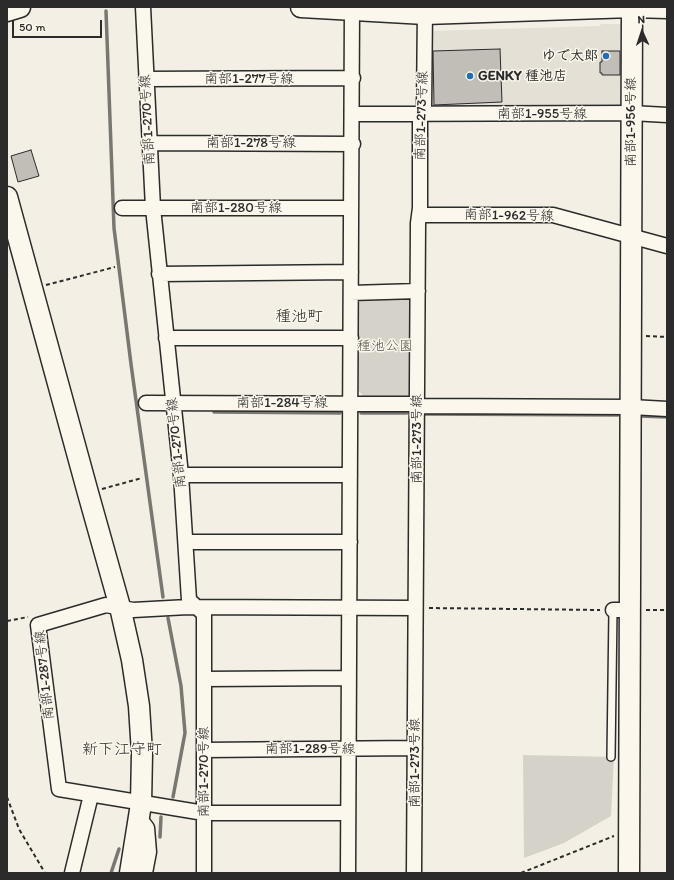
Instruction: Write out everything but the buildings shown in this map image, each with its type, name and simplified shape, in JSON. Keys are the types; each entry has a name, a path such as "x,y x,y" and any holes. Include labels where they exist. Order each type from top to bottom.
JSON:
{"street":[{"path":"7,11 20,7"},
{"name":"南部1-270号線","path":"143,7 153,208 181,475 189,600 204,614 204,873"},
{"path":"301,7 425,10 632,7 667,8"},
{"name":"南部1-956号線","path":"629,873 622,610 631,407 632,7"},
{"path":"348,873 351,208 353,144 352,9"},
{"name":"南部1-273号線","path":"414,873 420,114 424,109 425,10"},
{"name":"南部1-277号線","path":"146,79 353,78"},
{"name":"南部1-955号線","path":"353,114 631,113 667,115"},
{"name":"南部1-278号線","path":"149,143 353,144"},
{"path":"7,197 120,607 132,660 139,706 142,753 139,810 130,873"},
{"name":"南部1-280号線","path":"122,208 351,208"},
{"name":"南部1-962号線","path":"419,215 553,215 667,246"},
{"path":"159,274 351,272"},
{"path":"351,293 418,291"},
{"path":"166,338 351,338"},
{"name":"南部1-284号線","path":"146,403 410,404 423,406 631,407 667,409"},
{"path":"181,475 350,475"},
{"path":"186,542 350,542"},
{"name":"南部1-287号線","path":"348,813 204,813 139,810 91,795 59,789 38,625 106,605 133,610 198,608 415,608"},
{"path":"204,679 349,678"},
{"name":"南部1-289号線","path":"204,750 415,748"},
{"path":"72,873 91,795"},
{"path":"139,810 147,828 149,852 145,873"}],"lane":[{"path":"610,757 622,610"}],"path":[{"path":"32,289 115,267"},
{"path":"631,335 667,337"},
{"path":"88,493 142,478"},
{"path":"415,608 667,610"},
{"path":"7,621 28,617 35,618 38,625"},
{"path":"7,797 19,829 44,873"},
{"path":"521,873 629,835"}],"shaded area":[{"path":"601,24 622,24 625,27 624,103 620,108 428,108 429,31 600,26"}],"green space":[{"name":"種池公園","path":"407,295 412,301 412,391 407,396 364,397 358,390 358,302 364,296"},
{"path":"523,755 614,757 611,816 564,843 524,858"}],"waterway":[{"path":"106,11 114,228 163,597"},
{"path":"214,412 340,413"},
{"path":"361,413 407,413"},
{"path":"423,414 618,415"},
{"path":"639,416 667,417"},
{"path":"168,618 181,686 185,733 173,797"},
{"path":"160,837 161,817"},
{"path":"111,873 119,849"}],"place":[{"name":"ゆで太郎","path":"606,56"},
{"name":"GENKY 種池店","path":"470,76"}],"district":[{"name":"種池町","path":"299,317"},
{"name":"新下江守町","path":"122,750"}]}
